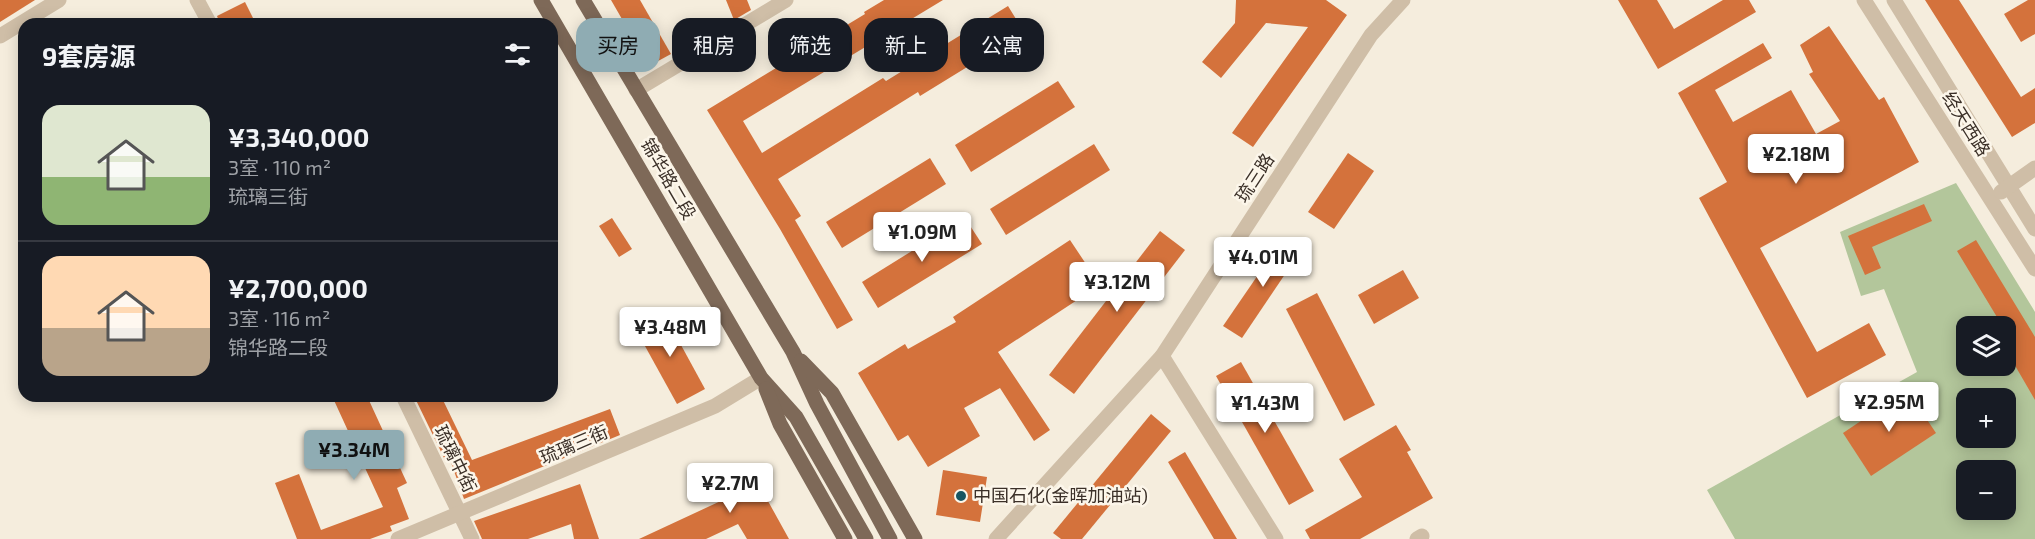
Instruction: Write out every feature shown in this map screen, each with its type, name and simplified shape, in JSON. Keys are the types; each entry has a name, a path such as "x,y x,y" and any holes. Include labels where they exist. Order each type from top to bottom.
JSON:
{"main road":[{"name":"锦华路二段","path":"541,0 551,18"},
{"name":"锦华路二段","path":"583,0 793,352 817,404 890,539"},
{"name":"锦华路二段","path":"558,29 761,378 780,424 845,539"},
{"name":"锦华路二段","path":"793,352 831,393 915,539"},
{"name":"锦华路二段","path":"761,378 796,417 866,539"}],"street":[{"path":"30,18 59,0"},
{"path":"197,0 207,18"},
{"path":"636,90 786,0"},
{"name":"琉三路","path":"996,539 1162,356 1371,35 1403,0"},
{"name":"经天西路","path":"1864,0 2035,269"},
{"name":"经天西路","path":"1894,0 2007,187 2035,229"},
{"path":"0,36 18,25"},
{"path":"1990,200 2035,168"},
{"path":"1162,356 1276,539"},
{"name":"琉璃三街","path":"398,539 715,406 761,378"},
{"name":"琉璃中街","path":"406,402 472,539"}],"green space":[{"path":"1956,183 2035,312 2035,539 1735,539 1707,490 1917,372 1884,289 1861,296 1840,232"}],"building":[{"path":"0,0 35,0 0,22"},
{"path":"611,0 640,0 650,18 621,18"},
{"path":"726,0 747,0 751,10 733,18"},
{"path":"884,0 943,0 913,18 864,18 864,48 852,55 852,22 865,14 864,12"},
{"path":"1236,0 1326,0 1347,15 1253,147 1232,133 1308,27 1266,23 1221,78 1202,62 1235,23"},
{"path":"1618,0 1657,0 1674,29 1723,0 1749,0 1756,12 1658,69"},
{"path":"1925,0 1959,0 2021,97 2035,88 2035,123 2012,137"},
{"path":"2028,0 2035,0 2035,34 2021,42 2004,14"},
{"path":"245,2 253,18 218,18 217,16"},
{"path":"1008,6 1015,18 988,18"},
{"path":"1829,26 1879,100 1884,97 1919,162 1760,248 1817,352 1869,323 1886,355 1807,398 1699,198 1727,182 1678,93 1763,43 1772,58 1715,90 1733,122 1791,90 1816,134 1840,121 1809,74 1813,72 1800,45"},
{"path":"660,35 671,54 660,60"},
{"path":"960,36 960,71 920,96 918,92 778,179 801,216 795,220 853,320 837,329 780,229 707,110 770,72 824,72 743,121 762,153 883,78 886,81 901,72 948,72 948,43"},
{"path":"1058,81 1075,107 971,172 955,145"},
{"path":"1094,144 1110,170 1006,235 990,209"},
{"path":"1348,153 1374,171 1334,229 1308,212"},
{"path":"930,158 946,184 842,248 826,222"},
{"path":"1924,204 1932,221 1872,247 1881,268 1865,275 1848,236"},
{"path":"612,218 632,249 619,257 599,226"},
{"path":"965,218 982,244 878,308 862,282"},
{"path":"1160,231 1185,250 1074,394 1049,375"},
{"path":"1284,237 1302,249 1242,338 1223,326"},
{"path":"1070,240 1100,285 998,352 1050,430 1034,441 1000,388 964,408 980,436 928,467 908,435 898,441 858,373 905,344 908,349 956,322 953,317"},
{"path":"1976,240 2035,337 2035,400 2016,367 2016,316 1996,316 1957,251"},
{"path":"1403,270 1419,298 1374,324 1358,295"},
{"path":"1317,293 1375,405 1344,421 1286,309"},
{"path":"663,312 705,389 677,404 635,328"},
{"path":"1241,362 1314,491 1289,505 1216,376"},
{"path":"1907,390 1936,433 1871,476 1843,433"},
{"path":"335,402 370,402 407,483 397,488 409,519 390,526 392,531 370,539 297,539 275,483 299,474 321,530 383,507"},
{"path":"417,402 444,402 472,460 610,409 620,435 464,499 449,457 445,460"},
{"path":"1151,414 1171,431 1082,539 1061,539 1053,533"},
{"path":"1396,425 1411,450 1407,452 1433,498 1360,539 1310,539 1305,530 1362,497 1339,459"},
{"path":"1185,452 1237,539 1214,539 1168,462"},
{"path":"748,465 789,539 747,539 738,524 706,539 639,539 725,499 716,483"},
{"name":"中国石化(金晖加油站)","path":"943,470 987,477 980,522 936,515"},
{"path":"580,484 599,539 574,539 571,524 528,539 482,539 474,521"}],"place":[{"name":"中国石化(金晖加油站)","path":"961,496"}]}
